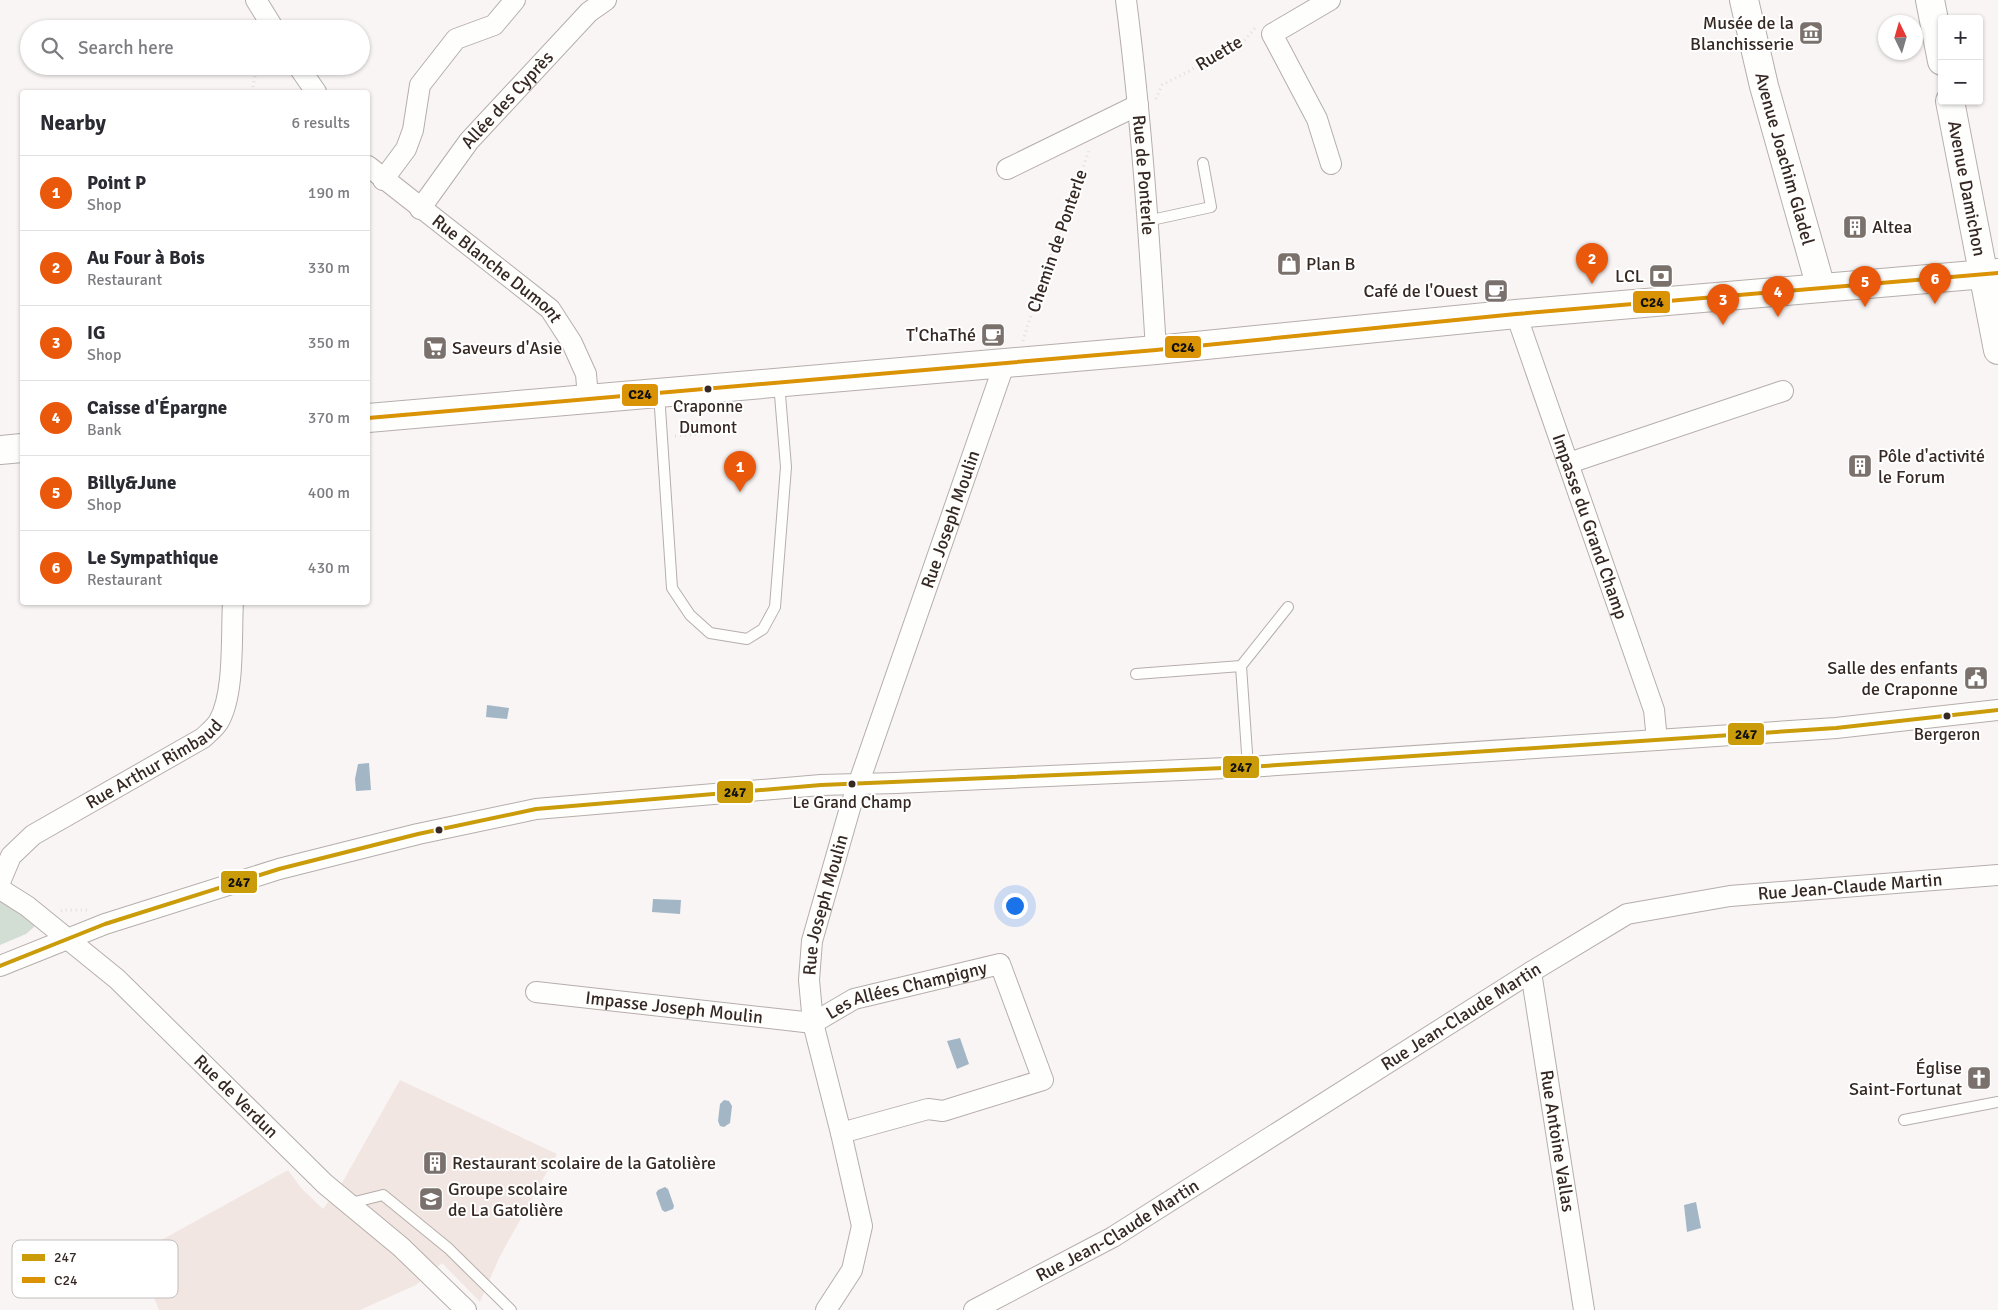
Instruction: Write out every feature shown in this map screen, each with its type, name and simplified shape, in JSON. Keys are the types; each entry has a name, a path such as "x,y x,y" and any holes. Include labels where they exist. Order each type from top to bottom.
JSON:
{"main road":[{"name":"Avenue Joachim Gladel","path":"1744,0 1764,86 1821,288"},
{"path":"1930,0 1938,40"},
{"name":"Avenue Damichon","path":"1951,105 1991,273 1998,350"},
{"path":"370,418 1156,350 1516,314 1991,273"},
{"path":"0,450 20,448"}],"street":[{"path":"256,0 268,20"},
{"path":"383,180 406,149 413,130 420,85 456,39 494,25 515,0"},
{"name":"Allée des Cyprès","path":"420,209 469,141 589,12 606,0"},
{"name":"Rue de Ponterle","path":"1126,0 1138,112 1156,350"},
{"path":"1330,0 1266,28 1317,119 1331,164"},
{"path":"304,75 315,90"},
{"path":"1007,168 1100,123 1138,112"},
{"name":"Rue Blanche Dumont","path":"370,168 383,180 550,309 572,343 586,374 588,398"},
{"name":"Impasse du Grand Champ","path":"1516,314 1654,710 1657,740"},
{"name":"Rue Joseph Moulin","path":"826,1310 852,1270 862,1226 813,1023 809,980 812,941 841,837 1012,361"},
{"path":"1566,455 1783,391"},
{"name":"Rue Arthur Rimbaud","path":"0,882 10,856 33,835 203,738 218,723 225,708 229,691 233,605"},
{"path":"0,966 105,924 279,869 482,819 536,809 821,785 1248,767 1836,728 1998,710"},
{"name":"Rue Jean-Claude Martin","path":"974,1310 1113,1237 1531,972 1627,914 1730,896 1998,875"},
{"name":"Rue de Verdun","path":"0,889 27,906 117,979 348,1204 401,1247 466,1310"},
{"name":"Les Allées Champigny","path":"813,1023 854,999 1000,964 1043,1080 943,1111 928,1109 841,1133"},
{"name":"Rue Antoine Vallas","path":"1531,972 1584,1310"},
{"name":"Impasse Joseph Moulin","path":"536,992 813,1023"}],"lane":[{"path":"1147,221 1211,206 1203,163"},
{"path":"658,392 672,588 690,615 710,633 747,639 763,629 775,607 786,467 779,382"},
{"path":"1248,767 1241,666 1288,607"},
{"path":"1136,674 1241,666"},
{"path":"1904,1120 1998,1102"},
{"path":"348,1204 383,1195 448,1248 511,1310"}],"path":[{"name":"Ruette","path":"1138,112 1153,106 1162,85 1191,70 1218,52 1230,50 1243,42 1251,31 1266,28"},
{"path":"252,90 255,75"},
{"name":"Chemin de Ponterle","path":"1012,361 1022,343 1041,283 1100,123"},
{"path":"670,436 712,433"}],"shaded area":[{"path":"0,902 17,910 35,926 26,934 0,945"},
{"name":"Groupe scolaire de La Gatolière","path":"400,1080 557,1154 499,1258 480,1302 442,1263 416,1285 360,1310 159,1310 154,1298 178,1298 178,1240 161,1240 288,1170 301,1188 323,1209 342,1183"}],"water":[{"path":"487,705 509,708 507,719 486,717"},
{"path":"369,763 371,790 356,791 355,779 358,764"},
{"path":"653,899 681,900 680,914 652,912"},
{"path":"960,1038 969,1064 957,1069 947,1041"},
{"path":"724,1100 729,1101 732,1106 730,1123 724,1127 720,1126 718,1121 720,1104"},
{"path":"665,1187 668,1189 674,1206 673,1209 665,1212 662,1210 656,1193"},
{"path":"1696,1202 1701,1228 1687,1232 1684,1205"}],"transit line":[{"name":"C24","path":"370,418 1156,350 1516,314 1998,273"},
{"name":"247","path":"0,966 105,924 279,869 418,834 536,809 821,785 1248,767 1836,728 1998,710"}],"place":[{"name":"Musée de la Blanchisserie","path":"1811,33"},
{"name":"Altea","path":"1855,227"},
{"name":"Plan B","path":"1289,264"},
{"name":"LCL","path":"1661,276"},
{"name":"Au Four à Bois","path":"1592,284"},
{"name":"Café de l'Ouest","path":"1496,291"},
{"name":"Le Sympathique","path":"1935,304"},
{"name":"Billy&June","path":"1865,307"},
{"name":"Caisse d'Épargne","path":"1778,317"},
{"name":"IG","path":"1723,325"},
{"name":"T'ChaThé","path":"993,335"},
{"name":"Saveurs d'Asie","path":"435,348"},
{"name":"Craponne Dumont","path":"708,389"},
{"name":"Pôle d'activité le Forum","path":"1860,466"},
{"name":"Point P","path":"740,492"},
{"name":"Salle des enfants de Craponne","path":"1976,678"},
{"name":"Bergeron","path":"1947,716"},
{"name":"Le Grand Champ","path":"852,784"},
{"name":"Église Saint-Fortunat","path":"1979,1078"},
{"name":"Restaurant scolaire de la Gatolière","path":"435,1163"},
{"name":"Groupe scolaire de La Gatolière","path":"431,1199"}]}
